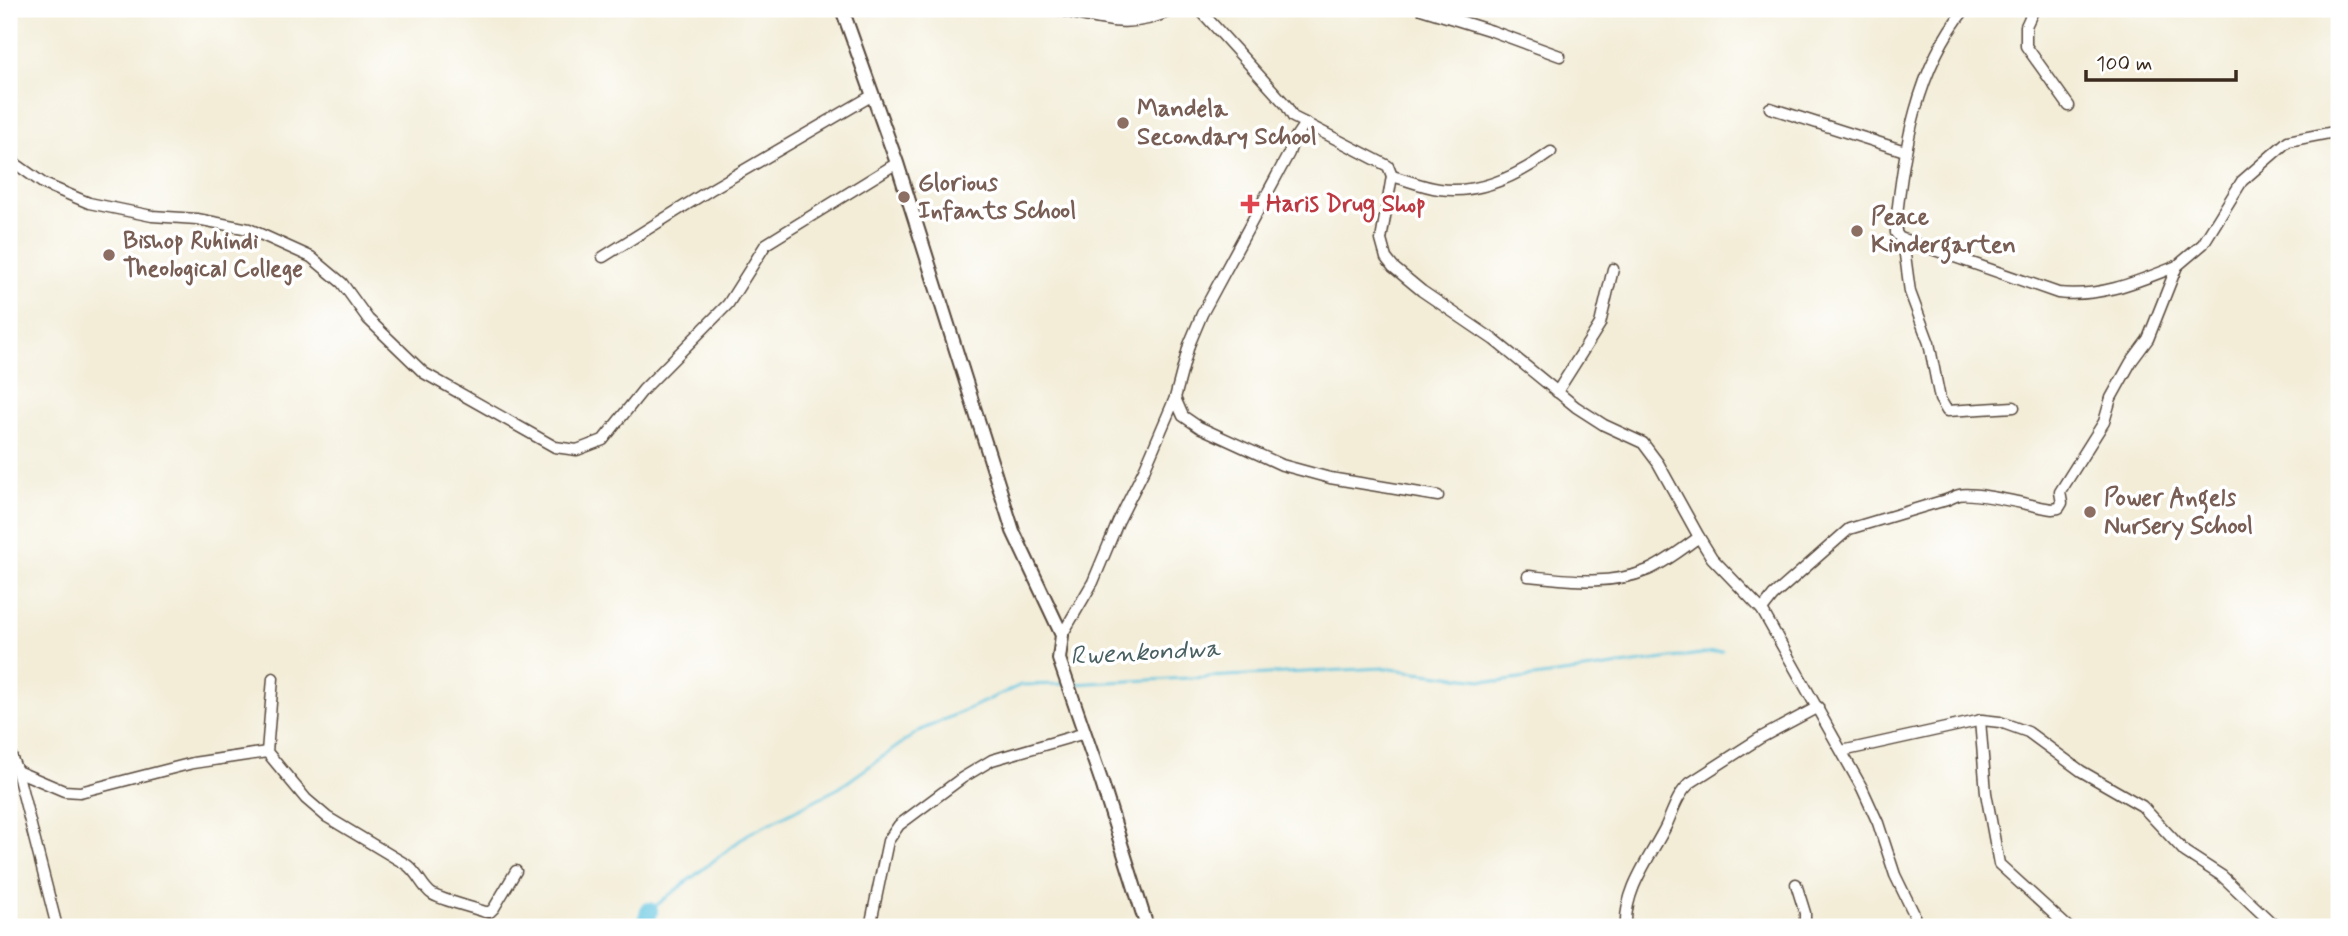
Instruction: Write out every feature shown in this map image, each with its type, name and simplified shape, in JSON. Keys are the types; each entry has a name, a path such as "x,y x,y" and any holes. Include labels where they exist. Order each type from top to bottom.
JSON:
{"street":[{"path":"842,9 897,163 1013,531 1062,635"},
{"path":"1055,9 1131,23 1147,21 1174,9"},
{"path":"1199,9 1286,105 1293,117 1388,166 1392,176 1381,240 1386,258 1393,267 1422,291 1485,333 1591,417 1643,443 1658,463 1713,558 1762,610 1818,707 1878,823 1895,875 1914,914 1914,927"},
{"path":"1421,9 1560,56"},
{"path":"1965,9 1948,33 1931,66 1905,151 1896,233 1903,240 1946,253 2046,291 2071,295 2106,290 2178,266 2203,244 2242,181 2272,153 2294,138 2339,131"},
{"path":"2034,9 2026,26 2026,46 2069,106"},
{"path":"603,257 710,190 873,95"},
{"path":"1770,108 1905,151"},
{"path":"1147,927 1059,659 1062,635 1093,582 1118,522 1145,468 1175,398 1189,345 1202,314 1305,123"},
{"path":"1392,176 1439,189 1469,188 1509,178 1551,152"},
{"path":"9,159 44,184 89,203 152,216 197,219 249,229 311,257 342,283 368,319 424,373 555,447 578,450 603,440 643,390 728,304 766,244 897,163"},
{"path":"1903,240 1910,292 1929,343 1940,399 1947,411 2014,407"},
{"path":"1762,610 1773,596 1849,529 1866,523 1951,500 1959,495 2059,508 2062,503 2060,492 2104,422 2111,398 2131,362 2148,339 2178,266"},
{"path":"1557,392 1600,324 1613,269"},
{"path":"1175,398 1183,416 1199,427 1282,465 1330,478 1438,496"},
{"path":"1528,576 1583,581 1636,575 1663,562 1699,537"},
{"path":"273,678 267,752 317,809 351,833 407,865 435,896 490,912 516,871"},
{"path":"1626,927 1627,914 1640,872 1682,790 1760,738 1818,707"},
{"path":"1842,751 1980,720 2000,722 2028,732 2074,767 2142,807 2185,852 2222,876 2276,927"},
{"path":"1980,720 1986,793 1998,864 2068,927"},
{"path":"870,927 888,841 899,825 968,774 992,760 1085,733"},
{"path":"9,751 17,771 57,927"},
{"path":"17,771 64,791 79,792 193,763 267,752"},
{"path":"1796,884 1805,913 1805,927"}],"waterway":[{"name":"Rwenkondwa","path":"1071,684 1383,668 1498,682 1722,651"},
{"name":"Rwenkondwa","path":"649,911 748,834 839,788 919,731 1021,685 1065,684"},
{"name":"Rwenkondwa","path":"645,927 649,911"}],"place":[{"name":"Mandela Secondary School","path":"1123,123"},
{"name":"Glorious Infants School","path":"904,197"},
{"name":"Haris Drug Shop","path":"1250,204"},
{"name":"Peace Kindergarten","path":"1857,231"},
{"name":"Bishop Ruhindi Theological College","path":"109,255"},
{"name":"Power Angels Nursery School","path":"2090,512"}]}
